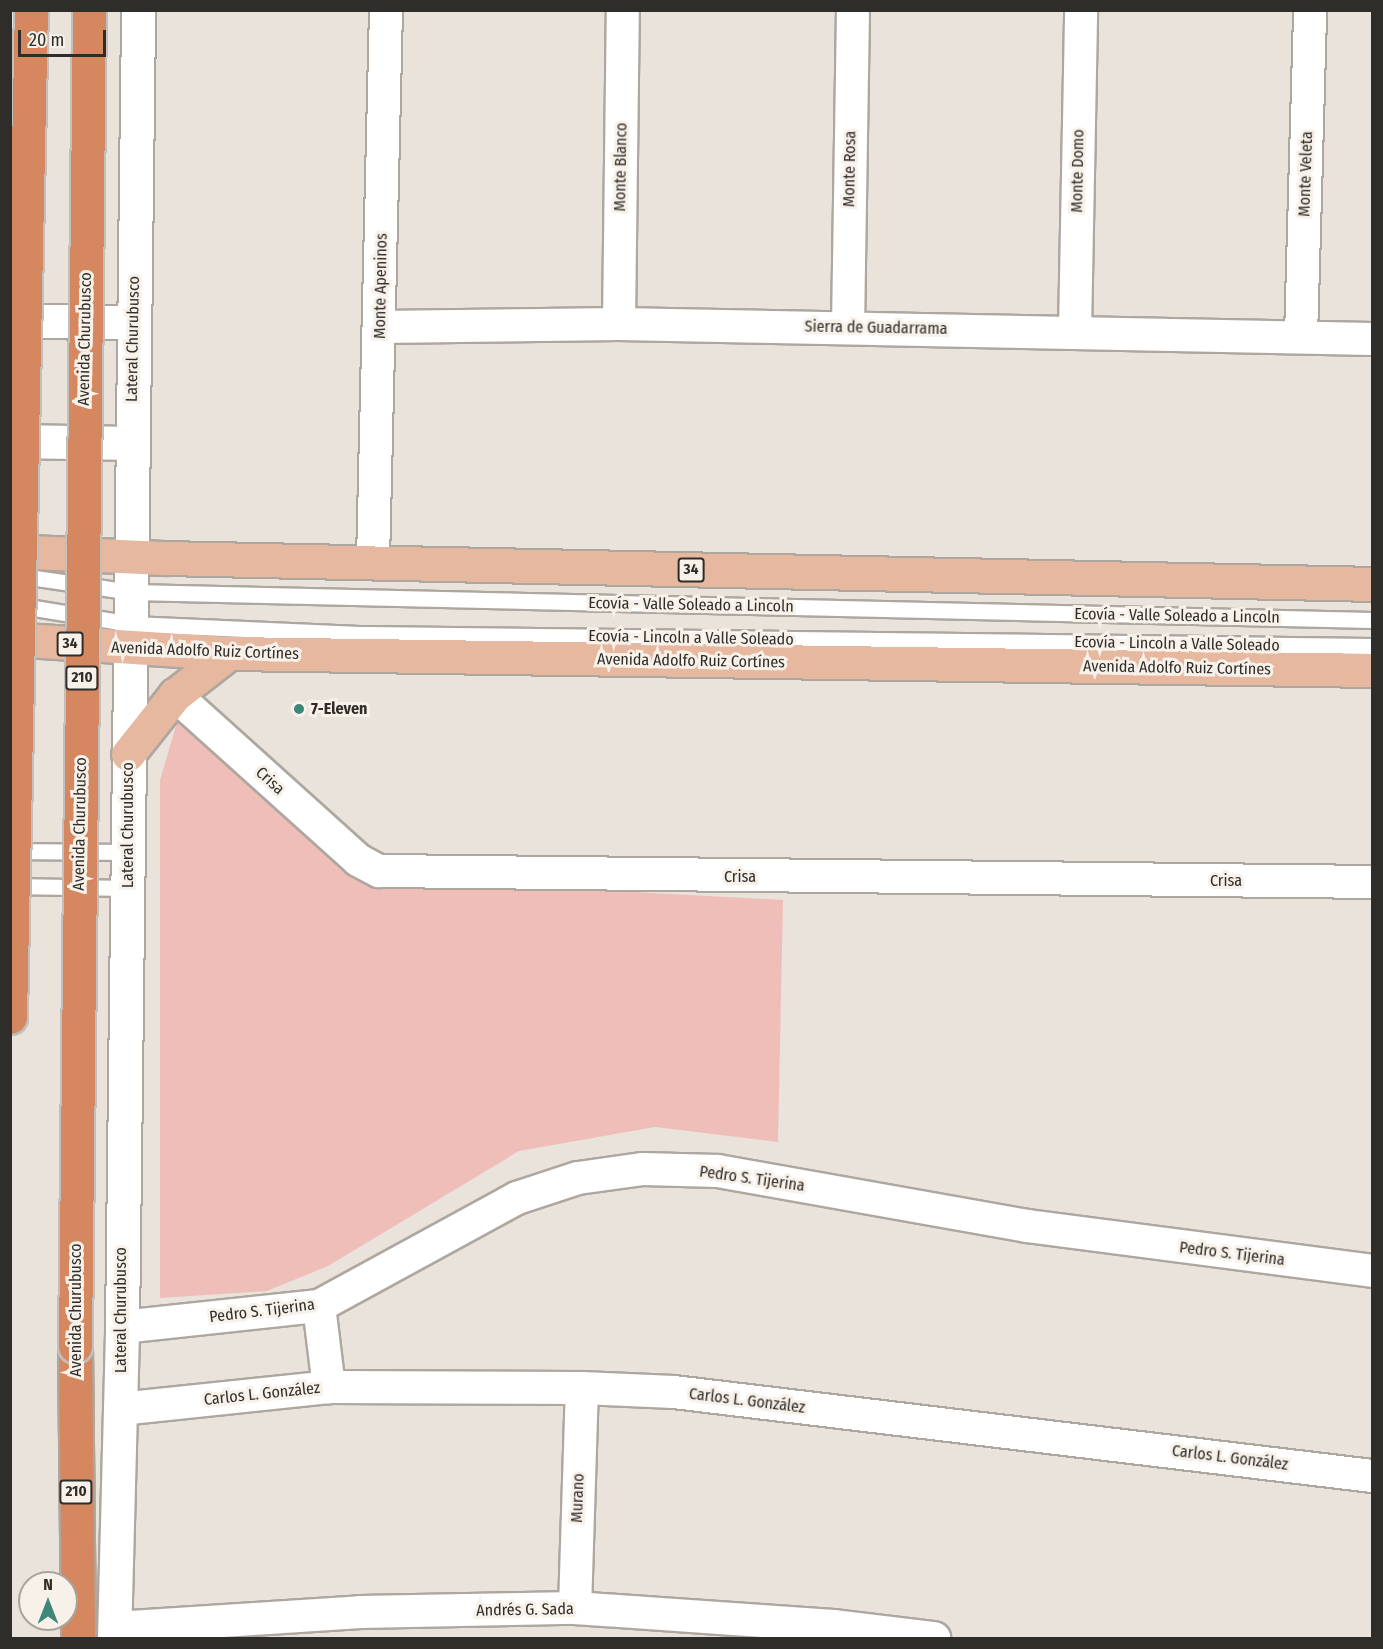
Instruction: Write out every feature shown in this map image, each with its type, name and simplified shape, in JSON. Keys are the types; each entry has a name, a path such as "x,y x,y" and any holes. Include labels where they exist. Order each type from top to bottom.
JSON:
{"highway":[{"path":"10,1017 31,10"},
{"name":"Avenida Churubusco","path":"78,1638 75,1346 89,10"}],"main road":[{"name":"34","path":"10,551 1372,585"},
{"name":"Avenida Adolfo Ruiz Cortínes","path":"10,639 131,637 229,653 1372,670"},
{"path":"128,754 175,695 229,653"}],"street":[{"name":"Lateral Churubusco","path":"115,1633 122,1327 138,10"},
{"name":"Monte Apeninos","path":"373,561 386,10"},
{"name":"Monte Blanco","path":"619,324 623,10"},
{"name":"Monte Rosa","path":"848,328 853,10"},
{"name":"Monte Domo","path":"1075,331 1081,10"},
{"name":"Monte Veleta","path":"1301,337 1310,10"},
{"path":"10,321 133,322"},
{"name":"Sierra de Guadarrama","path":"380,327 619,324 1075,331 1372,339"},
{"path":"10,441 133,443"},
{"name":"Crisa","path":"175,695 358,860 379,872 1372,882"},
{"name":"Pedro S. Tijerina","path":"122,1327 319,1306 517,1198 578,1178 643,1170 718,1172 1027,1226 1372,1271"},
{"path":"319,1306 329,1387"},
{"name":"Carlos L. González","path":"120,1409 329,1387 582,1388 686,1394 1372,1476"},
{"name":"Murano","path":"574,1608 582,1388"},
{"name":"Andrés G. Sada","path":"115,1633 360,1612 574,1608 833,1632 934,1638"}],"lane":[{"name":"Ecovía - Valle Soleado a Lincoln","path":"10,574 132,591 1372,620"},
{"name":"Ecovía - Lincoln a Valle Soleado","path":"10,604 131,637 365,634 1372,646"},
{"path":"10,851 127,852"},
{"path":"10,886 128,888"}],"shaded area":[{"path":"178,719 355,877 783,900 778,1142 655,1127 519,1151 328,1266 267,1291 160,1298 160,780"}],"place":[{"name":"7-Eleven","path":"299,709"}]}
